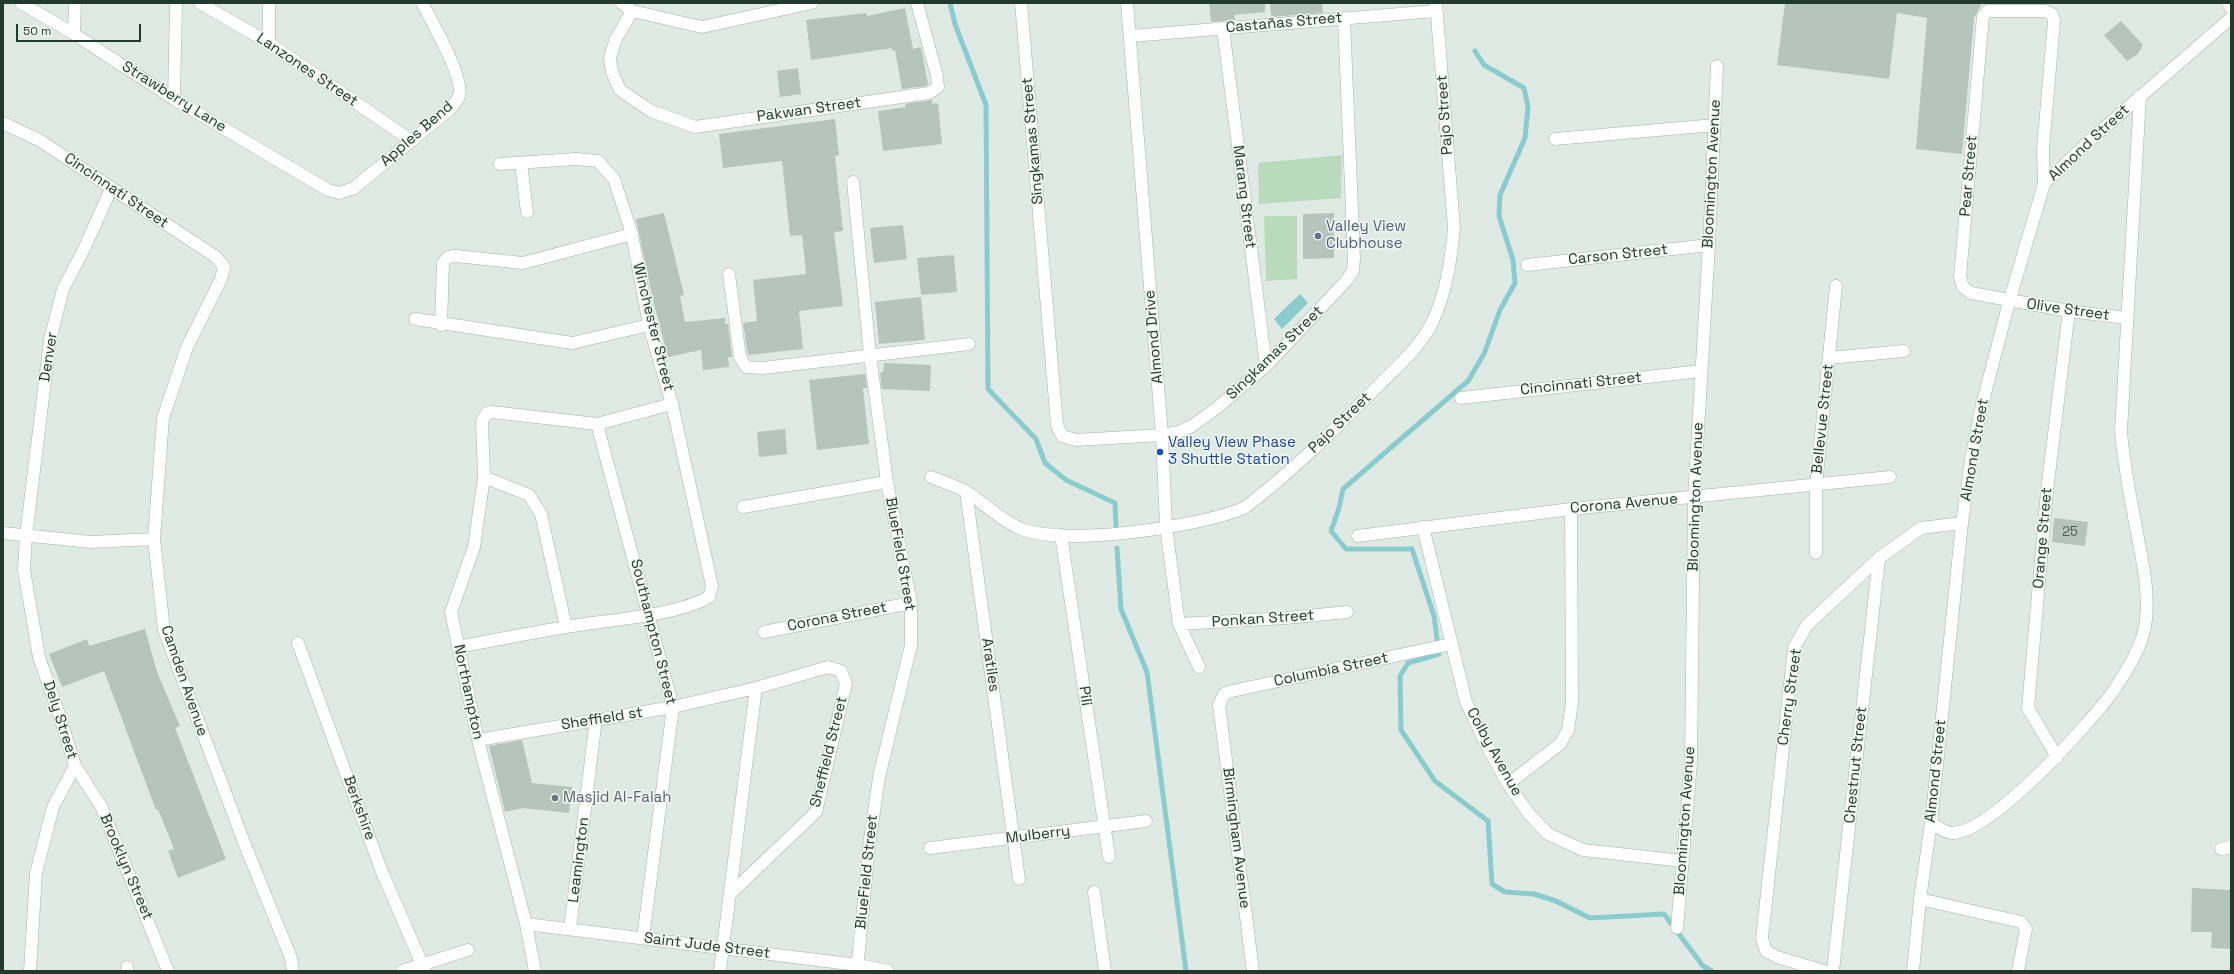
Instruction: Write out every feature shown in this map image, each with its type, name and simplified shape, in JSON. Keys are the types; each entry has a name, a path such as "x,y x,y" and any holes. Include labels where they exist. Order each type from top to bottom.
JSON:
{"street":[{"name":"Strawberry Lane","path":"20,3 74,34 174,99 328,190"},
{"path":"74,34 75,3"},
{"path":"174,99 176,3"},
{"name":"Lanzones Street","path":"200,3 269,43 412,141"},
{"path":"269,3 269,43"},
{"name":"Apples Bend","path":"328,190 339,193 354,188 450,109 459,96 460,85 443,42 422,3"},
{"path":"621,3 632,11 702,27 812,3"},
{"name":"Pakwan Street","path":"632,11 615,41 610,58 612,72 620,90 651,111 695,127 929,93 938,87 937,76 917,3"},
{"name":"Singkamas Street","path":"1021,3 1057,425 1062,436 1076,440 1162,435 1179,432 1192,426 1223,403 1266,366 1346,282 1353,271 1354,259 1344,18"},
{"name":"Almond Drive","path":"1127,3 1131,36 1162,435 1166,527 1179,624 1199,667"},
{"path":"2228,3 2231,8"},
{"name":"Castañas Street","path":"1131,36 1344,18 1436,7"},
{"name":"Pajo Street","path":"931,477 966,491 1016,527 1037,534 1114,534 1166,527 1230,514 1244,508 1339,425 1411,353 1431,323 1443,294 1451,261 1454,228 1436,7"},
{"name":"Pear Street","path":"2009,302 1971,293 1963,287 1960,277 1983,16 1994,10 2044,11 2052,14 2054,21 2043,149 2044,184"},
{"name":"Almond Street","path":"1913,971 1920,899 1931,823 1962,523 1971,460 1982,405 2009,302 2044,184 2140,96 2231,18"},
{"name":"Marang Street","path":"1223,28 1266,366"},
{"name":"Bloomington Avenue","path":"1677,928 1691,763 1694,498 1709,245 1717,66"},
{"path":"1931,823 1948,832 1964,830 1998,811 2057,757 2112,692 2138,650 2146,621 2147,600 2144,568 2123,460 2122,438 2126,318 2140,96"},
{"name":"Cincinnati Street","path":"3,123 39,140 216,257 224,268"},
{"path":"1555,139 1715,125"},
{"name":"Winchester Street","path":"500,164 576,159 598,161 614,179 632,234 649,325 672,404 712,586 709,597 700,602 650,614"},
{"path":"521,163 527,212"},
{"name":"BlueField Street","path":"853,182 870,355 887,482 911,603 911,645 879,777 869,846 858,968"},
{"name":"Denver","path":"26,536 50,340 63,289 84,249 111,189"},
{"path":"442,324 444,263 448,257 456,256 523,263 632,234"},
{"name":"Carson Street","path":"1527,265 1709,245"},
{"name":"Camden Avenue","path":"224,268 221,279 187,347 163,418 154,539 164,630 245,845 291,958 293,971"},
{"path":"729,274 740,357 746,367 763,368 969,344"},
{"name":"Bellevue Street","path":"1816,553 1816,485 1836,286"},
{"name":"Olive Street","path":"2009,302 2126,318"},
{"name":"Orange Street","path":"2057,757 2028,708 2047,490 2069,311"},
{"path":"414,319 572,343 649,325"},
{"path":"1829,358 1904,350"},
{"name":"Cincinnati Street","path":"1461,398 1701,371"},
{"path":"597,424 672,404"},
{"name":"Northampton","path":"535,971 526,924 478,740 451,612 474,547 484,477 482,422 487,413 492,412 597,424"},
{"name":"Southampton Street","path":"597,424 650,614 674,707 643,938"},
{"path":"484,477 529,495 536,503 541,514 566,627"},
{"name":"Corona Avenue","path":"1358,536 1571,509 1694,498 1890,477"},
{"path":"743,506 887,482"},
{"name":"Aratiles","path":"966,491 1019,879"},
{"path":"1508,784 1560,744 1568,730 1572,703 1571,509"},
{"name":"Cherry Street","path":"1824,971 1777,957 1766,951 1762,938 1794,648 1807,625 1879,558 1922,528 1962,523"},
{"name":"Colby Avenue","path":"1423,527 1466,702 1485,742 1508,784 1529,814 1548,834 1583,850 1683,861"},
{"path":"3,533 91,542 154,539"},
{"name":"Pili","path":"1061,535 1109,857"},
{"name":"Dely Street","path":"26,536 24,570 39,657 60,717 74,766 53,807 36,873 30,971"},
{"name":"Chestnut Street","path":"1833,971 1879,558"},
{"name":"Corona Street","path":"764,632 911,603"},
{"name":"Ponkan Street","path":"1179,624 1286,618 1347,612"},
{"path":"458,647 566,627 650,614"},
{"name":"Berkshire","path":"298,643 382,872 425,967"},
{"name":"Columbia Street","path":"1219,705 1224,694 1232,690 1451,644"},
{"name":"Sheffield st","path":"478,740 674,707 756,688 828,667 842,671"},
{"name":"Sheffield Street","path":"730,894 816,812 846,684 842,671"},
{"path":"720,971 756,688"},
{"name":"Birmingham Avenue","path":"1219,705 1253,971"},
{"name":"Leamington","path":"570,929 596,719"},
{"name":"Brooklyn Street","path":"74,766 101,806 168,971"},
{"name":"Mulberry","path":"930,848 1146,821"},
{"path":"1094,892 1105,971"},
{"path":"1920,899 2021,922 2026,929 2018,971"},
{"name":"Saint Jude Street","path":"526,924 888,971"},
{"path":"402,971 425,967 468,950"}],"green space":[{"path":"1342,155 1341,198 1259,204 1258,163"},
{"path":"1264,216 1297,216 1297,279 1266,281"}],"water":[{"path":"1300,294 1308,303 1282,329 1274,319"}],"building":[{"path":"1209,3 1265,3 1265,12 1234,15 1235,20 1211,22"},
{"path":"1270,3 1322,3 1323,13 1271,17"},
{"path":"1785,3 1982,3 1974,18 1962,154 1916,149 1927,18 1897,13 1889,79 1777,65"},
{"path":"905,8 913,49 921,47 928,84 926,86 902,89 895,50 892,51 892,48 811,60 806,20 866,13 867,16"},
{"path":"2121,21 2143,45 2138,54 2127,61 2104,35"},
{"path":"798,68 801,94 780,97 777,71"},
{"path":"932,100 932,104 938,103 942,144 883,151 878,111 906,107 905,104"},
{"path":"835,119 839,155 835,156 843,231 834,232 843,306 799,311 803,349 748,355 743,323 757,321 753,280 806,274 802,235 790,236 782,161 723,168 719,134"},
{"path":"664,213 684,295 680,296 685,322 725,318 725,324 728,324 732,357 728,357 729,367 703,370 701,350 668,357 654,304 636,219"},
{"name":"Valley View Clubhouse","path":"1334,213 1334,258 1303,259 1303,214"},
{"path":"903,225 907,259 874,263 870,228"},
{"path":"954,255 957,292 921,295 917,258"},
{"path":"921,297 925,340 879,344 875,302"},
{"path":"884,363 931,365 930,391 882,389 880,373 883,372"},
{"path":"865,374 867,388 863,388 869,444 817,450 809,380"},
{"path":"785,429 787,454 759,457 757,432"},
{"path":"2054,518 2088,522 2085,546 2052,542"},
{"path":"145,629 157,672 180,726 175,728 226,859 178,878 168,851 174,849 158,809 156,810 104,671 62,687 49,654 87,639 89,646"},
{"path":"522,740 532,783 572,787 569,813 523,808 505,812 489,746"},
{"path":"2192,888 2231,890 2231,949 2211,948 2212,932 2191,932"}],"waterway":[{"path":"950,3 955,24 986,105 988,389 1036,439 1045,463 1066,480 1115,503 1116,526"},
{"path":"1475,51 1484,65 1524,88 1528,107 1525,138 1500,195 1499,216 1513,260 1515,283 1500,310 1484,354 1468,381 1343,489 1339,508 1331,531 1346,549 1412,549 1434,616 1439,654 1408,663 1400,676 1401,730 1435,781 1488,821 1492,884 1505,892 1534,894 1556,901 1590,918 1664,914 1703,966 1712,971"},
{"path":"1117,548 1121,609 1147,672 1186,971"}],"place":[{"name":"Valley View Clubhouse","path":"1318,236"},
{"name":"Valley View Phase 3 Shuttle Station","path":"1160,452"},
{"name":"Masjid Al-Falah","path":"555,798"}]}
